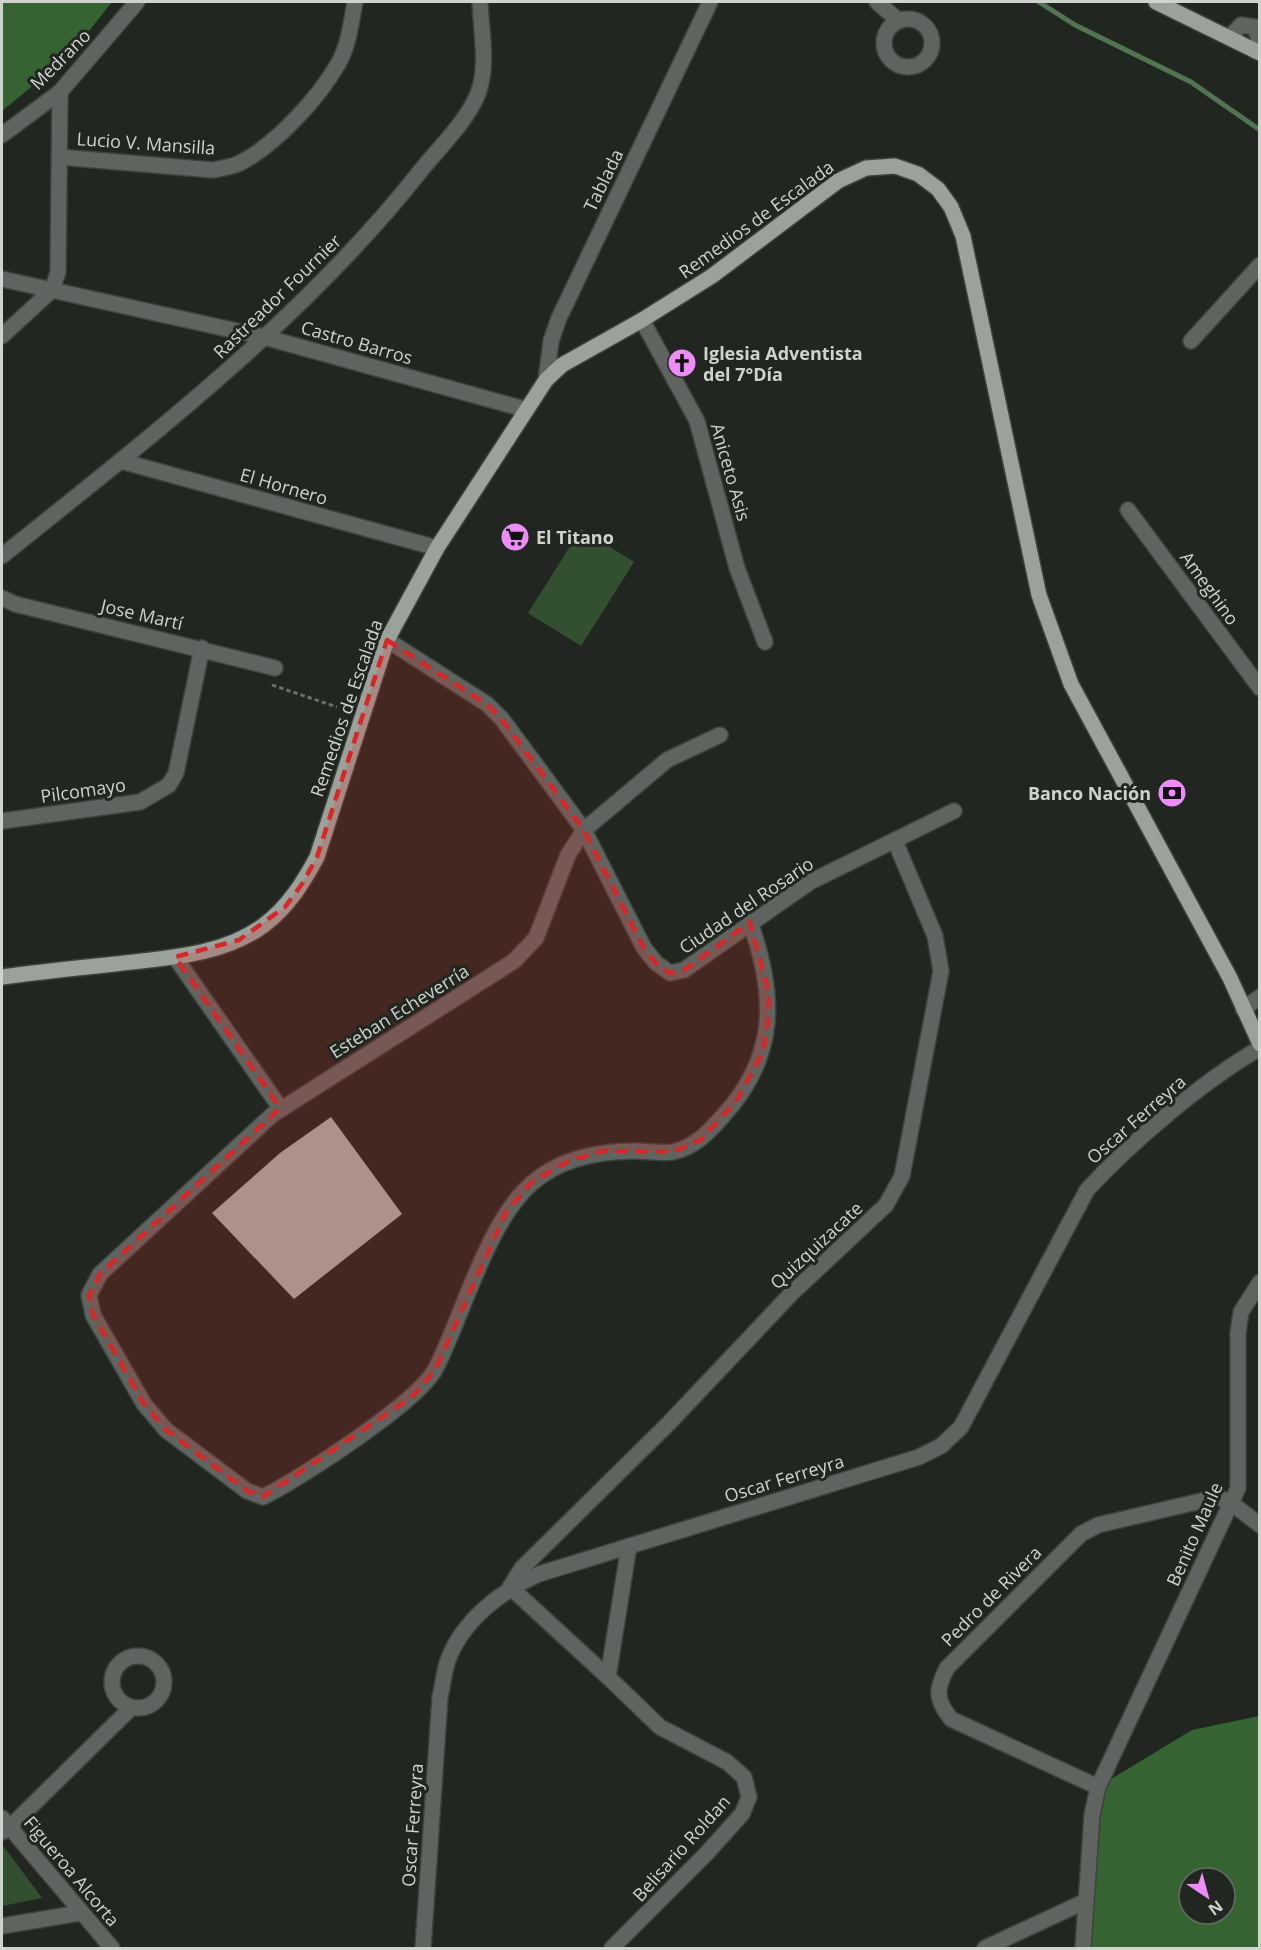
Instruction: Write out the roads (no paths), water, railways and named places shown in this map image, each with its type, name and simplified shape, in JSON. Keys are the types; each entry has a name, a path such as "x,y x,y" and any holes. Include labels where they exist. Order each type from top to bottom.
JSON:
{"main road":[{"path":"1156,2 1258,52"},
{"name":"Remedios de Escalada","path":"2,976 175,957 239,940 263,926 285,907 302,884 317,857 387,640 437,548 524,410 546,380 562,365 642,320 751,249 838,181 866,168 895,166 918,174 938,189 951,207 971,269 1039,595 1071,684 1168,860 1260,1046"}],"street":[{"name":"Medrano","path":"2,135 60,92 137,2"},
{"name":"Lucio V. Mansilla","path":"59,157 213,170 237,164 265,148 320,90 338,63 345,47 355,2"},
{"name":"Rastreador Fournier","path":"2,556 121,461 264,337 393,207 476,99 482,72 480,2"},
{"name":"Tablada","path":"546,380 551,341 559,318 710,2"},
{"path":"877,2 899,21"},
{"name":"Lucio V. Mansilla","path":"52,290 58,272 60,92"},
{"path":"1191,341 1260,265"},
{"name":"Castro Barros","path":"2,279 264,337 524,410"},
{"path":"2,336 52,290"},
{"name":"Aniceto Asis","path":"642,320 697,421 737,568 765,642"},
{"name":"El Hornero","path":"121,461 437,548"},
{"name":"Ameghino","path":"1128,510 1257,680"},
{"name":"Jose Martí","path":"2,598 15,604 275,668"},
{"name":"Ciudad del Rosario","path":"387,640 487,704 502,719 584,830 644,948 656,963 670,973 684,970 810,882 954,811"},
{"name":"Pilcomayo","path":"2,820 140,802 169,784 176,773 201,648"},
{"name":"Esteban Echeverría","path":"720,735 667,760 584,830 568,855 536,938 514,961 281,1109 100,1274 89,1295 93,1315 144,1404 166,1430 246,1491 263,1497 290,1484 411,1398 435,1371 506,1213 531,1183 569,1161 603,1151 672,1152 701,1140 736,1102 763,1053 768,1023 769,993 761,955 750,922"},
{"name":"Quizquizacate","path":"510,1587 522,1569 669,1423 792,1293 886,1205 902,1176 941,971 935,936 895,841"},
{"path":"175,957 281,1109"},
{"path":"1243,1009 1260,997"},
{"name":"Oscar Ferreyra","path":"423,1948 441,1697 448,1660 467,1628 510,1587 538,1574 919,1457 941,1446 961,1427 1087,1190 1108,1167 1226,1068 1260,1046"},
{"name":"Benito Maule","path":"1083,1948 1092,1815 1098,1787 1238,1488 1241,1312 1260,1282"},
{"name":"Pedro de Rivera","path":"1098,1787 951,1719 942,1708 937,1687 947,1668 1081,1534 1098,1525 1218,1497 1230,1503"},
{"path":"1230,1503 1260,1526"},
{"path":"608,1677 629,1545"},
{"name":"Belisario Roldan","path":"510,1587 660,1727 727,1762 744,1778 749,1797 742,1814 706,1854 612,1948"},
{"path":"4,1826 131,1708"},
{"name":"Figueroa Alcorta","path":"4,1826 112,1948"},
{"path":"985,1948 1086,1900"},
{"path":"2,1926 80,1913"}],"waterway":[{"path":"1039,2 1075,25 1191,82 1260,130"}],"place":[{"name":"Iglesia Adventista del 7°Día","path":"682,363"},
{"name":"El Titano","path":"515,537"},
{"name":"Banco Nación","path":"1172,793"}]}
